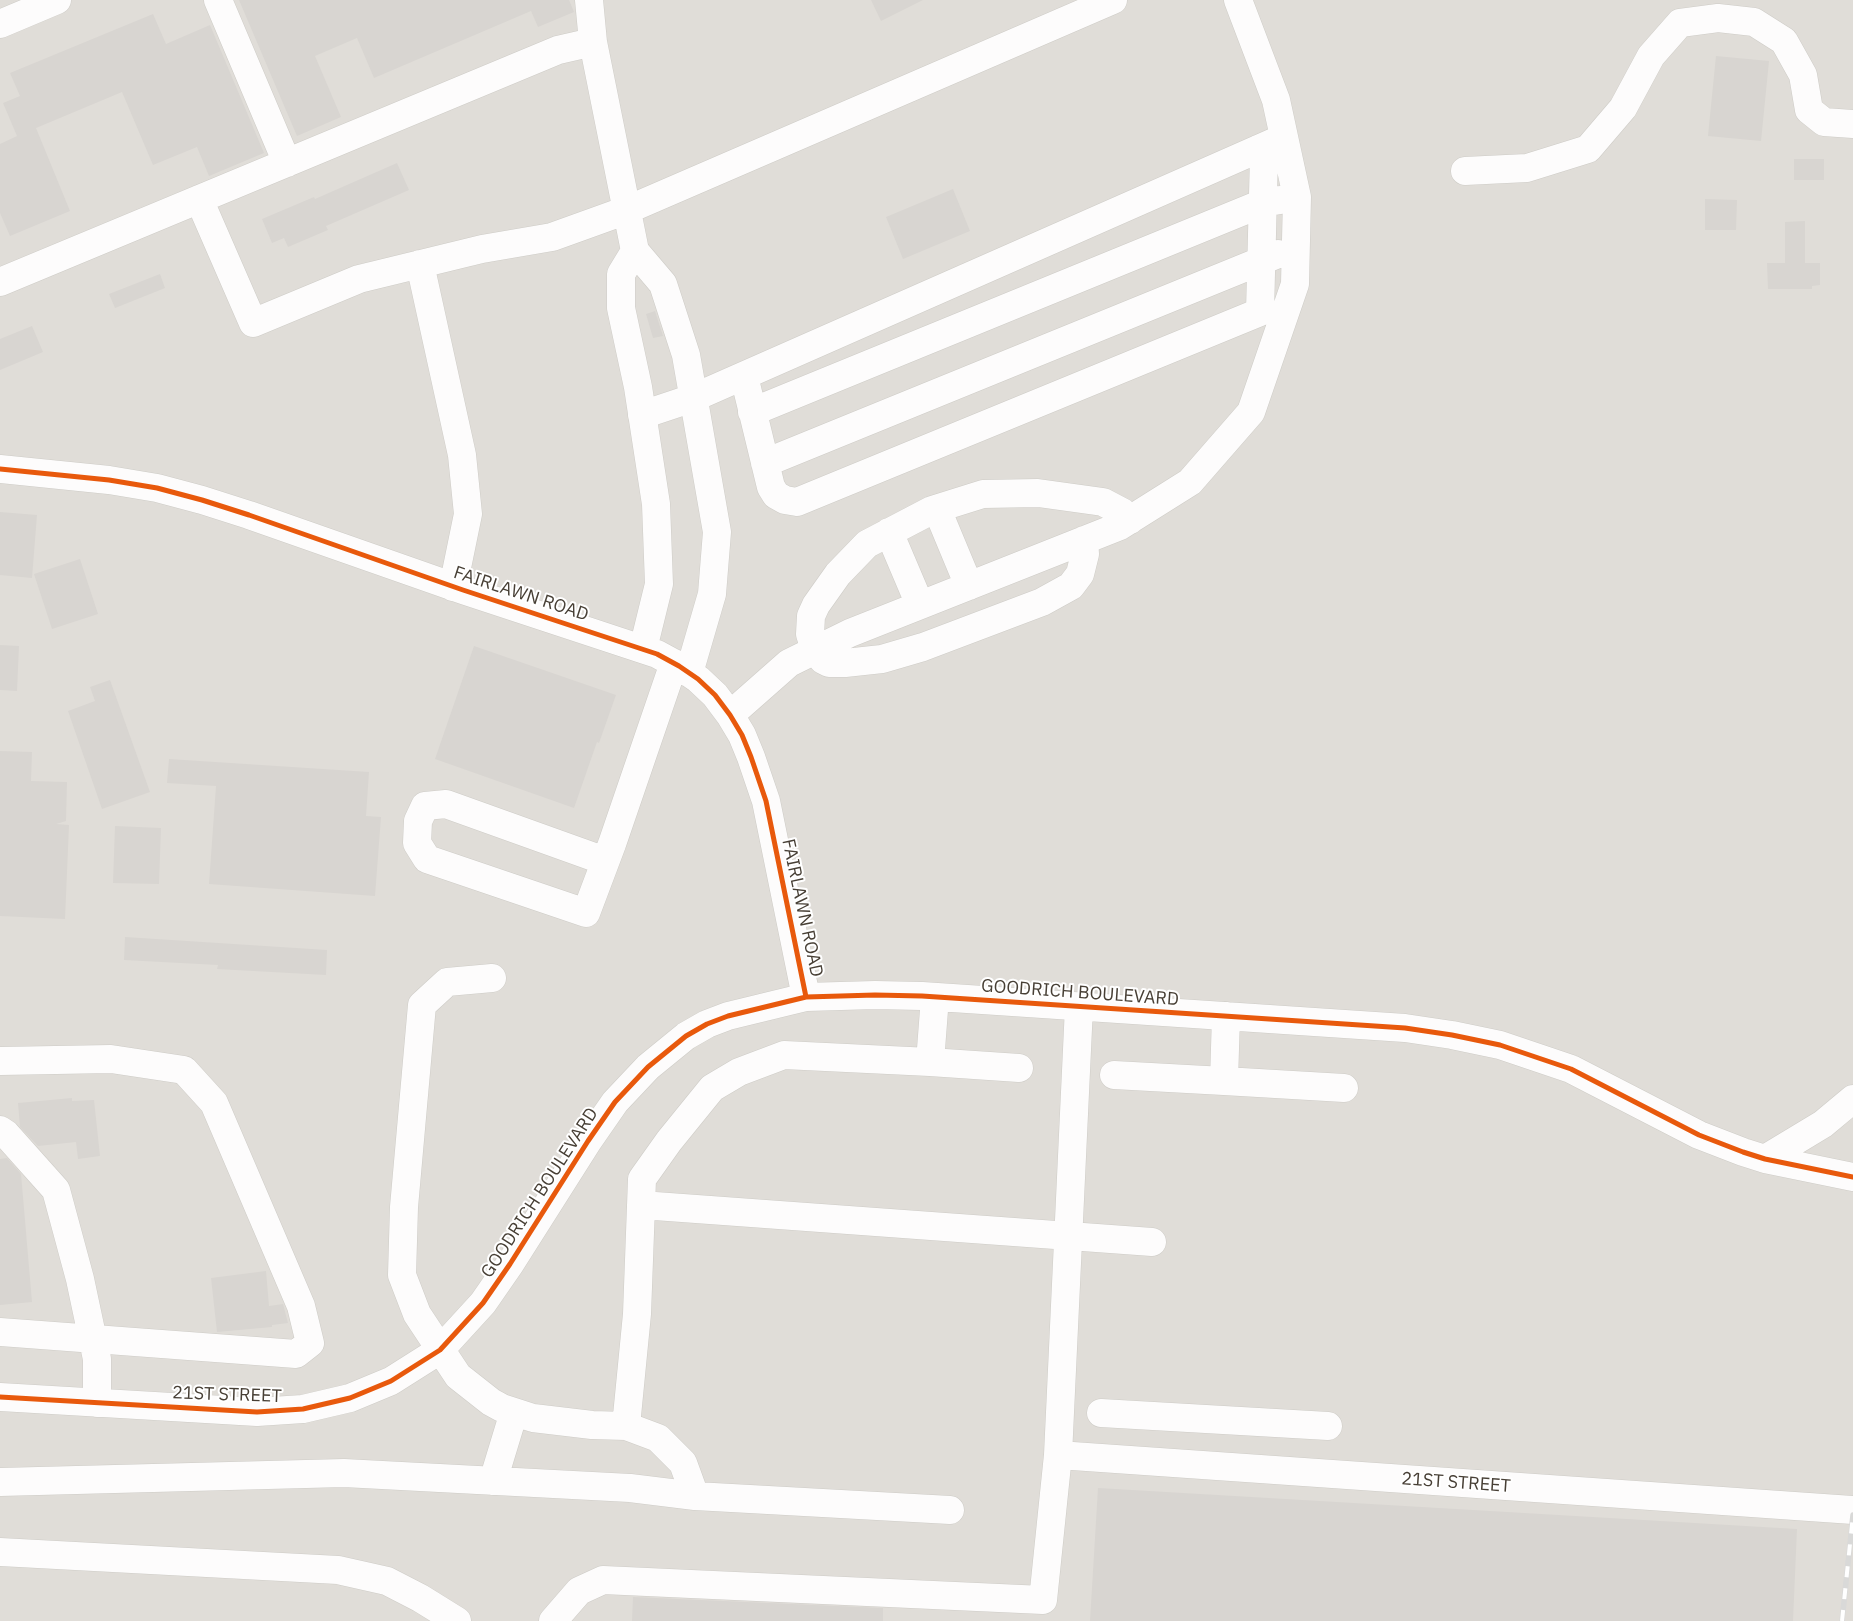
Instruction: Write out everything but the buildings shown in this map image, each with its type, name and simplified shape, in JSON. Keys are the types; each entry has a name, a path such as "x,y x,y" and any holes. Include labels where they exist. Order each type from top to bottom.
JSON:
{"street":[{"path":"0,24 57,0"},
{"path":"218,0 287,163"},
{"path":"589,0 593,42 635,252 663,284 686,355 717,532 712,594 586,913 427,859 417,843 418,820 425,806 446,804 605,862"},
{"path":"199,200 253,323 360,279 482,248 552,237 627,210 1113,0"},
{"path":"744,376 771,487 776,495 785,500 798,502 1273,312 1295,284 1297,197 1276,100 1238,0"},
{"path":"1465,171 1527,168 1588,149 1623,108 1651,56 1680,23 1718,18 1754,22 1784,41 1803,75 1809,110 1824,122 1853,124"},
{"path":"0,282 558,50 593,42"},
{"path":"642,415 694,398 1284,139"},
{"path":"730,715 789,663 850,633 1120,526 1190,482 1251,412 1273,312 1262,260 1264,156 1258,149"},
{"path":"752,412 1263,203 1297,197"},
{"path":"765,463 1262,260 1283,252 1296,250"},
{"path":"635,252 621,274 621,308 642,415 656,504 659,584 643,649"},
{"path":"420,264 462,455 468,514 453,587"},
{"name":"FAIRLAWN ROAD","path":"0,469 109,480 157,488 202,500 249,514 453,587 643,649 682,668 715,696 730,715 742,735 751,756 766,801 806,997"},
{"path":"1084,540 1085,554 1080,574 1071,586 1042,602 922,647 882,659 829,663 823,660 815,650 810,634 811,616 816,605 838,574 867,544 937,509 984,494 1038,493 1102,502 1122,512 1130,520"},
{"path":"937,509 969,586"},
{"path":"889,532 920,605"},
{"path":"492,978 447,982 422,1005 404,1207 402,1275 416,1314 458,1376 502,1408 533,1418 592,1425 626,1426 658,1438 683,1463 694,1496"},
{"name":"GOODRICH BOULEVARD","path":"440,1350 483,1303 615,1102 648,1067 686,1036 707,1024 728,1016 806,997 875,995 935,997 1405,1028 1452,1034 1500,1045 1571,1069 1699,1135 1765,1159 1853,1177"},
{"path":"930,1062 935,997"},
{"path":"553,1621 579,1591 602,1580 1043,1600 1058,1455 1079,1007"},
{"path":"1224,1081 1226,1016"},
{"path":"626,1426 637,1314 642,1179 669,1141 712,1088 739,1072 784,1055 1019,1068"},
{"path":"0,1061 111,1059 184,1070 214,1103 301,1306 310,1343 296,1354 0,1332"},
{"path":"1114,1076 1344,1088"},
{"path":"1765,1159 1824,1124 1853,1099"},
{"path":"0,1130 6,1134 56,1190 80,1280 97,1359 97,1403"},
{"path":"641,1205 1152,1242"},
{"name":"21ST STREET","path":"0,1397 256,1412 303,1409 350,1398 391,1382 440,1350"},
{"path":"493,1481 514,1412"},
{"path":"1101,1413 1328,1426"},
{"name":"21ST STREET","path":"1058,1455 1853,1510"},
{"path":"0,1482 344,1473 630,1488 694,1496 950,1510"},
{"path":"0,1552 338,1570 387,1581 420,1598 457,1621"}],"shaded area":[{"path":"0,0 1853,0 1853,1621 0,1621"}],"railway":[{"path":"1842,1621 1853,1515"}],"cycle path":[{"path":"0,469 109,480 157,488 202,500 463,590 657,654 679,666 698,679 715,695 742,735 751,757 766,801 806,997"},
{"path":"0,1397 257,1412 303,1409 350,1398 391,1381 440,1350 483,1303 615,1102 648,1067 686,1036 707,1024 728,1016 806,997 922,996 1405,1028 1452,1035 1500,1045 1571,1069 1699,1135 1743,1152 1765,1159 1853,1177"}]}
